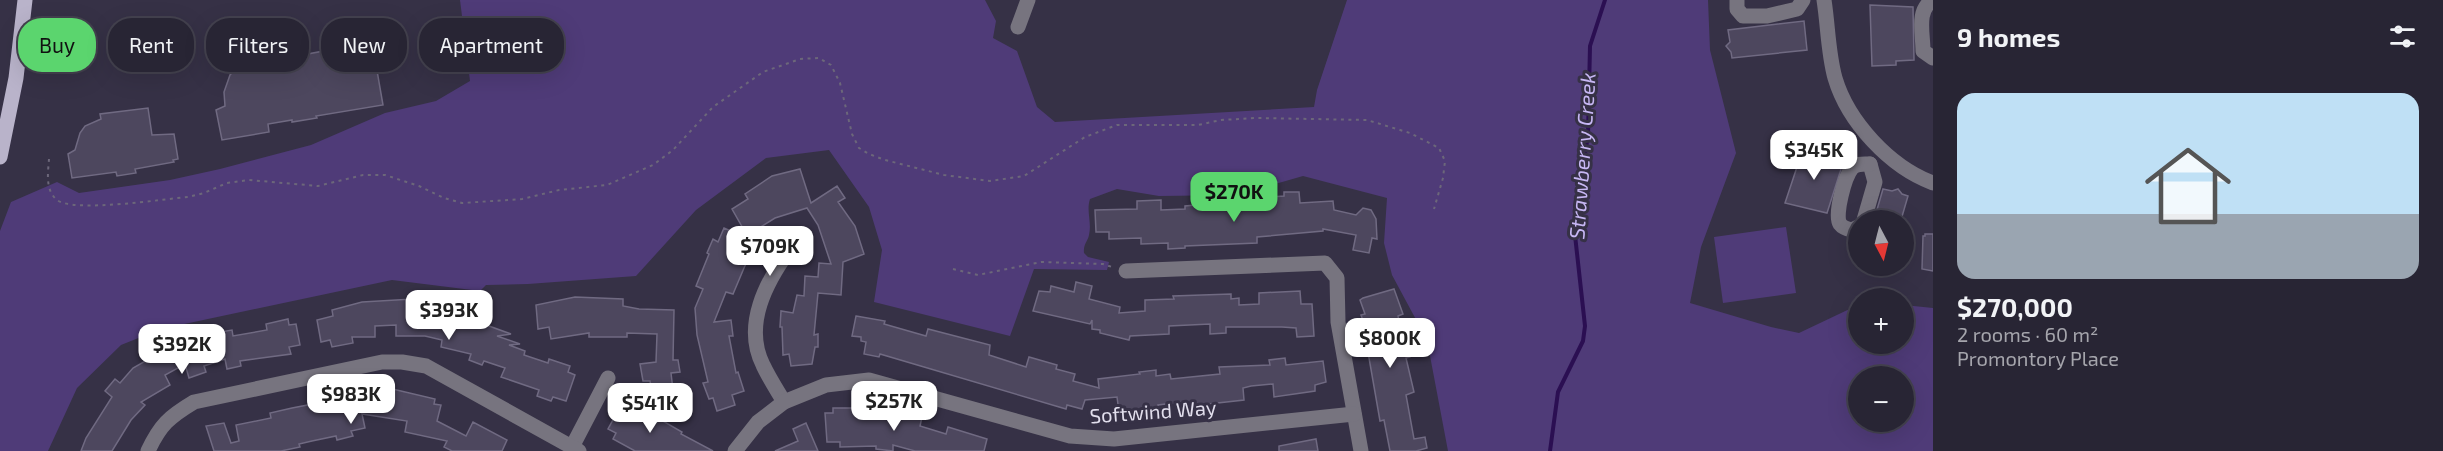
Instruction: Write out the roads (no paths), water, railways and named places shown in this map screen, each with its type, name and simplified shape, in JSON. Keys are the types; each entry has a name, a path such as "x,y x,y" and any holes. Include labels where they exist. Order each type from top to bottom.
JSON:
{"main road":[{"path":"0,157 16,78 25,0"}],"street":[{"path":"1018,27 1028,0"},
{"path":"1737,0 1737,9 1743,16 1754,17 1797,9 1803,0"},
{"path":"1824,0 1836,79 1852,112 1881,148 1898,163 1933,183"},
{"path":"1933,0 1922,12 1923,51 1933,58"},
{"path":"1870,164 1881,148"},
{"path":"1848,229 1839,223 1836,216 1847,178 1852,169 1859,164 1870,164"},
{"path":"1867,210 1875,182 1870,164"},
{"path":"784,402 762,365 756,346 756,316 765,289 790,249"},
{"path":"1126,272 1325,263 1336,278 1338,322 1361,451"},
{"path":"148,451 157,430 171,416 194,402 382,362 426,366 576,449 608,378"},
{"name":"Softwind Way","path":"735,451 758,422 784,402 826,385 869,380 1071,436 1094,439 1114,439 1354,414"}],"waterway":[{"name":"Strawberry Creek","path":"1550,451 1558,392 1583,341 1585,326 1574,226 1588,135 1590,46 1605,0"}]}
